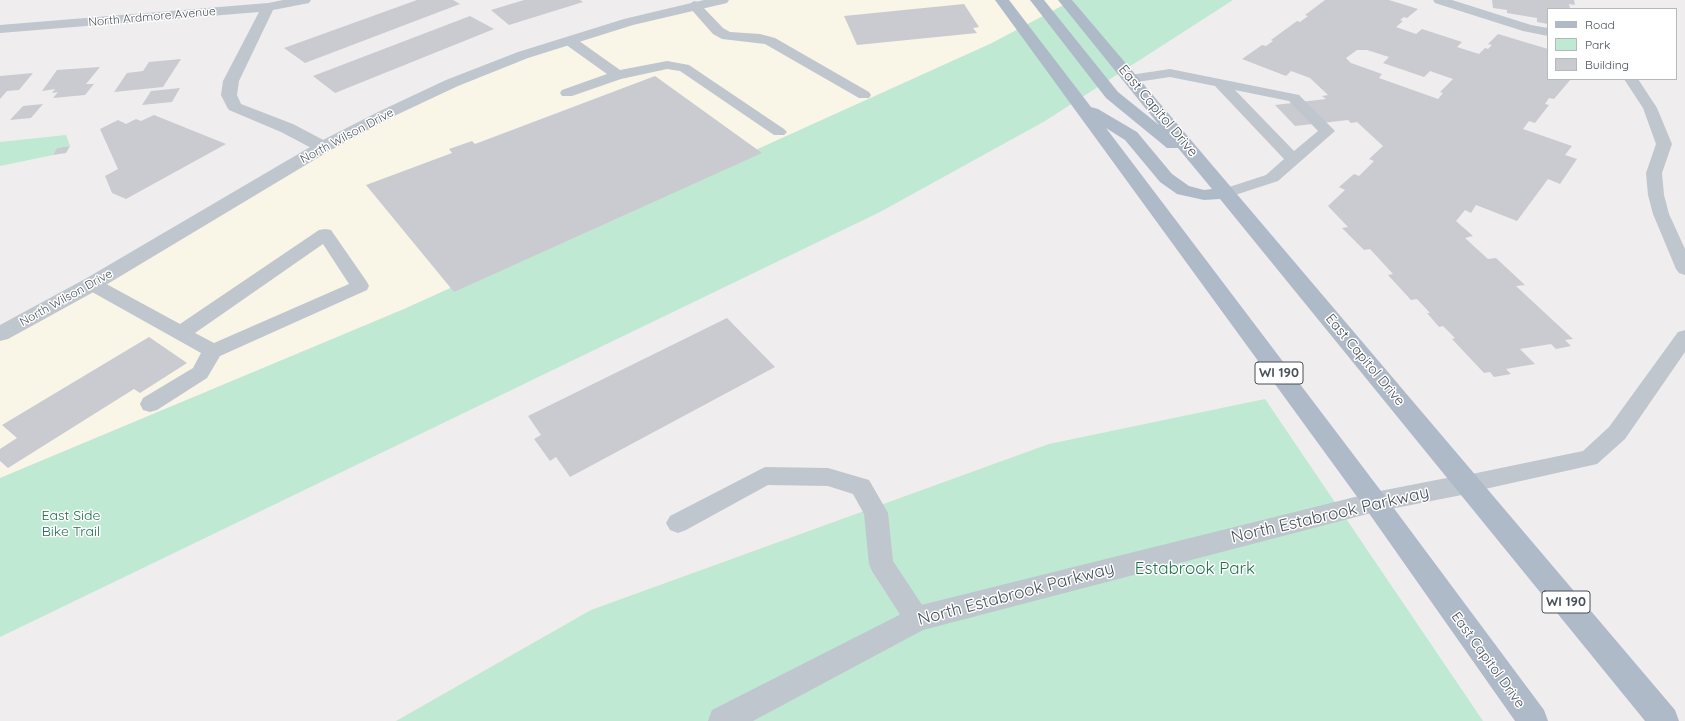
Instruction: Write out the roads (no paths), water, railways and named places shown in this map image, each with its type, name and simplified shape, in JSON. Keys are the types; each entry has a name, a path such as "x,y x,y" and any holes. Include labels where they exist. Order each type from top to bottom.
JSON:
{"main road":[{"name":"East Capitol Drive","path":"1002,0 1083,106 1375,502 1533,721"},
{"path":"1037,0 1112,95 1211,174"},
{"name":"East Capitol Drive","path":"1065,0 1664,721"},
{"path":"1083,106 1131,136 1166,178 1183,190 1204,195 1226,193"}],"street":[{"name":"North Ardmore Avenue","path":"0,29 268,7 304,0"},
{"name":"North Wilson Drive","path":"0,334 92,284 323,147 386,114 452,84 523,56 629,22 694,5 722,0"},
{"path":"268,7 231,81 228,95 235,107 287,128 323,147"},
{"name":"North Estabrook Parkway","path":"724,721 917,619 1375,502 1467,484"}],"lane":[{"path":"1440,0 1528,28 1547,32"},
{"path":"694,5 718,31 727,36 760,38 770,41 864,95"},
{"path":"570,41 617,75"},
{"path":"567,93 617,75 667,65 684,68 779,132"},
{"path":"1130,79 1170,74 1294,98 1327,131 1272,178 1226,193"},
{"path":"1632,80 1650,108 1664,144 1654,173 1656,195 1661,214 1685,269"},
{"path":"1220,83 1293,159"},
{"path":"150,404 200,373 213,351 360,286 325,234 181,333"},
{"path":"92,284 213,351"},
{"path":"1467,484 1589,458 1617,433 1685,337"},
{"path":"678,523 764,476 828,477 861,486 876,513 881,564 917,619"}],"park label":[{"name":"East Side Bike Trail","path":"71,524"},
{"name":"Estabrook Park","path":"1195,569"}]}
